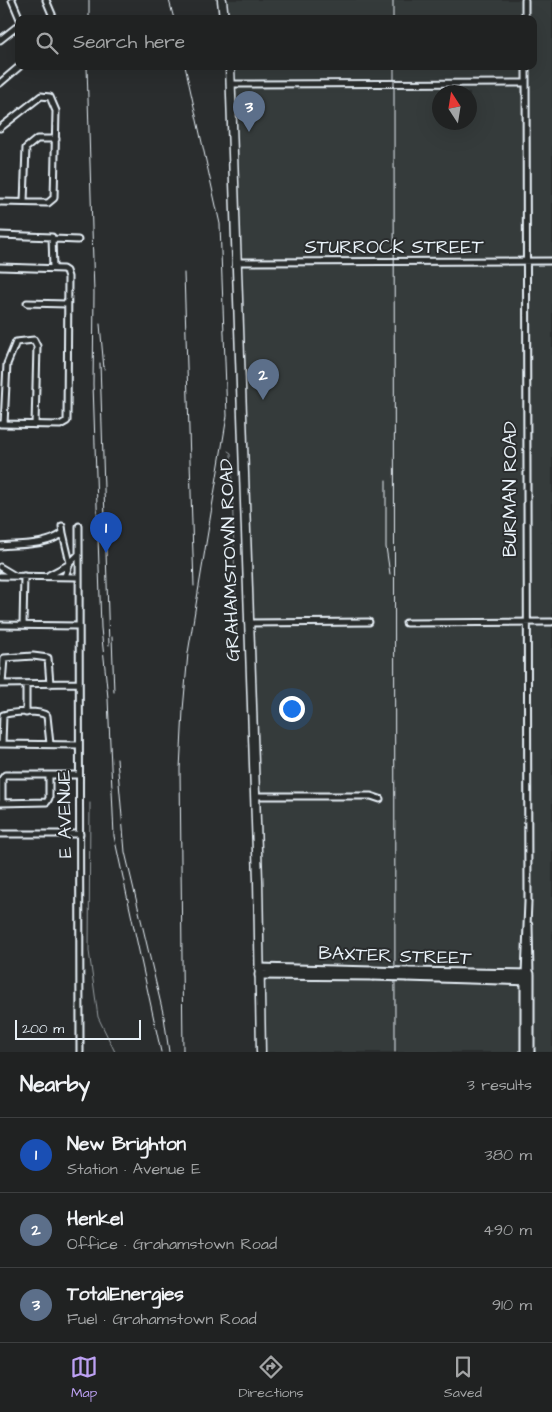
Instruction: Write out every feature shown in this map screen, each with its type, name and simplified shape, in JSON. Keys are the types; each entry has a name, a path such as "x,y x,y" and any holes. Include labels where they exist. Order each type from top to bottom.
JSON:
{"main road":[{"path":"222,0 224,15"},
{"name":"GRAHAMSTOWN ROAD","path":"230,70 255,796 261,1052"},
{"name":"BAXTER STREET","path":"259,972 528,978"},
{"name":"BURMAN ROAD","path":"525,1052 528,978"},
{"name":"BURMAN ROAD","path":"528,978 530,1052"}],"street":[{"path":"12,0 18,15"},
{"path":"46,0 52,15"},
{"path":"525,0 526,15"},
{"path":"0,40 15,27"},
{"path":"0,83 15,70"},
{"name":"BURMAN ROAD","path":"526,70 528,978"},
{"path":"231,84 526,83"},
{"path":"0,128 35,100 47,96 54,102 56,110 54,198 48,203 0,202"},
{"path":"24,202 26,148 37,139 56,139"},
{"path":"0,235 51,236 54,239 78,240"},
{"path":"53,268 54,239"},
{"name":"STURROCK STREET","path":"237,262 552,261"},
{"path":"0,267 63,268 67,274 66,423 35,424 2,424 8,360 16,342 34,340 37,346 35,424"},
{"path":"27,303 67,304"},
{"path":"62,526 69,564 65,576"},
{"name":"E AVENUE","path":"79,526 80,1052"},
{"path":"0,546 30,543 54,538 63,533"},
{"path":"48,576 69,564 78,555"},
{"path":"0,567 15,576"},
{"path":"0,576 78,577"},
{"path":"23,625 24,576"},
{"path":"248,623 369,622"},
{"path":"406,623 552,622"},
{"path":"0,625 78,626"},
{"path":"50,684 48,658 33,656 4,658 1,684 50,684 79,683"},
{"path":"26,684 26,713"},
{"path":"50,744 47,716 44,714 3,715 1,744 50,744 79,744"},
{"path":"49,775 49,798 47,802 1,803 4,776 49,775 79,775"},
{"path":"255,796 371,796 380,799"},
{"path":"0,834 80,834"}],"shaded area":[{"path":"226,0 552,0 552,1052 264,1052 246,359 233,70 537,70 537,15 228,15"}],"waterway":[{"path":"228,451 231,453 237,649"},
{"path":"229,605 236,605"},
{"path":"90,803 89,951 98,1017 115,1052"}],"railway":[{"path":"89,0 89,15"},
{"path":"169,0 173,15"},
{"path":"393,0 393,15"},
{"path":"87,70 94,293 93,384 101,628 108,698 114,836 161,1052"},
{"path":"183,1052 180,769 183,710 188,653 227,416 220,224 186,70"},
{"path":"394,70 395,1052"},
{"path":"184,273 194,586"},
{"path":"100,324 104,369"},
{"path":"100,363 109,645"},
{"path":"386,480 386,547 390,574"},
{"path":"112,637 114,692"},
{"path":"117,759 125,852 164,1017 169,1052"}],"place":[{"name":"TotalEnergies","path":"249,132"},
{"name":"Henkel","path":"263,400"},
{"name":"New Brighton","path":"106,553"}]}
